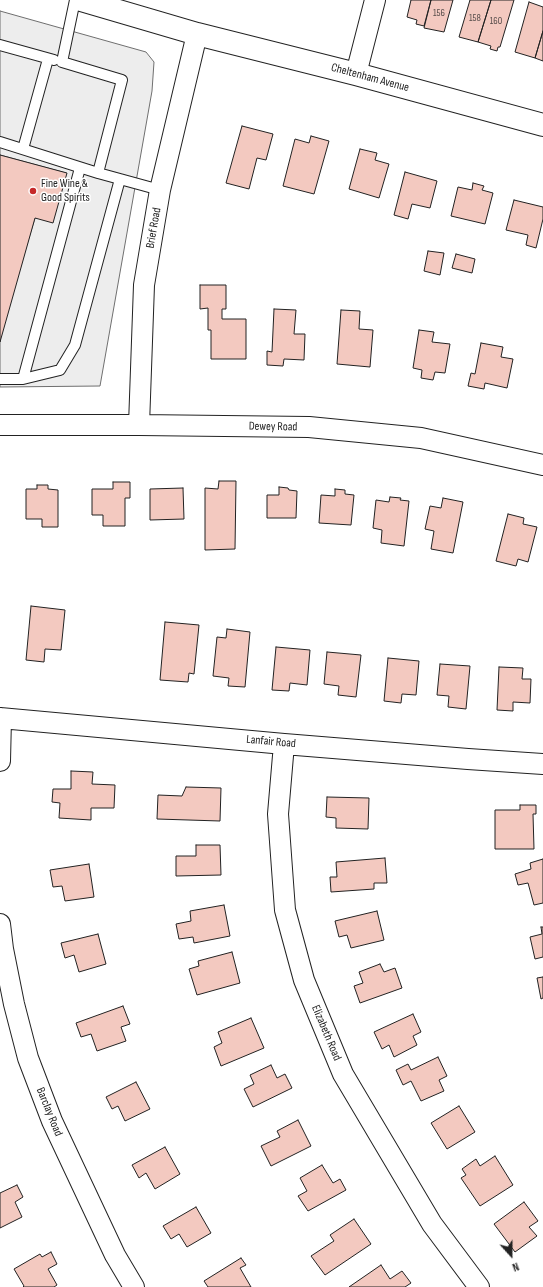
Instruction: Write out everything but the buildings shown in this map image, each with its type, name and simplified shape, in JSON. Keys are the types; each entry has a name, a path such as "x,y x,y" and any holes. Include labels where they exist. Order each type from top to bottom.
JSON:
{"highway":[{"name":"Cheltenham Avenue","path":"81,0 197,34 356,74 543,125"}],"street":[{"path":"356,74 375,0"},
{"name":"Brief Road","path":"139,425 144,285 160,190 197,34"},
{"name":"Dewey Road","path":"0,425 309,427 421,438 543,465"},
{"path":"0,761 1,718"},
{"name":"Lanfair Road","path":"1,718 284,744 543,764"},
{"name":"Elizabeth Road","path":"284,744 278,814 285,910 304,980 343,1074 432,1224 479,1287"},
{"name":"Barclay Road","path":"0,924 3,949 28,1058 52,1121 116,1255 134,1287"}],"lane":[{"path":"62,62 75,0"},
{"path":"0,44 122,80 98,173"},
{"path":"23,149 48,59"},
{"path":"0,142 80,168 160,190"},
{"path":"23,379 80,168"},
{"path":"0,379 23,379 60,370 74,345 120,179"}],"shaded area":[{"path":"0,11 146,52 154,62 152,91 100,386 0,387 0,333 35,218 66,173 0,155"}],"place":[{"name":"Fine Wine & Good Spirits","path":"33,191"}]}
